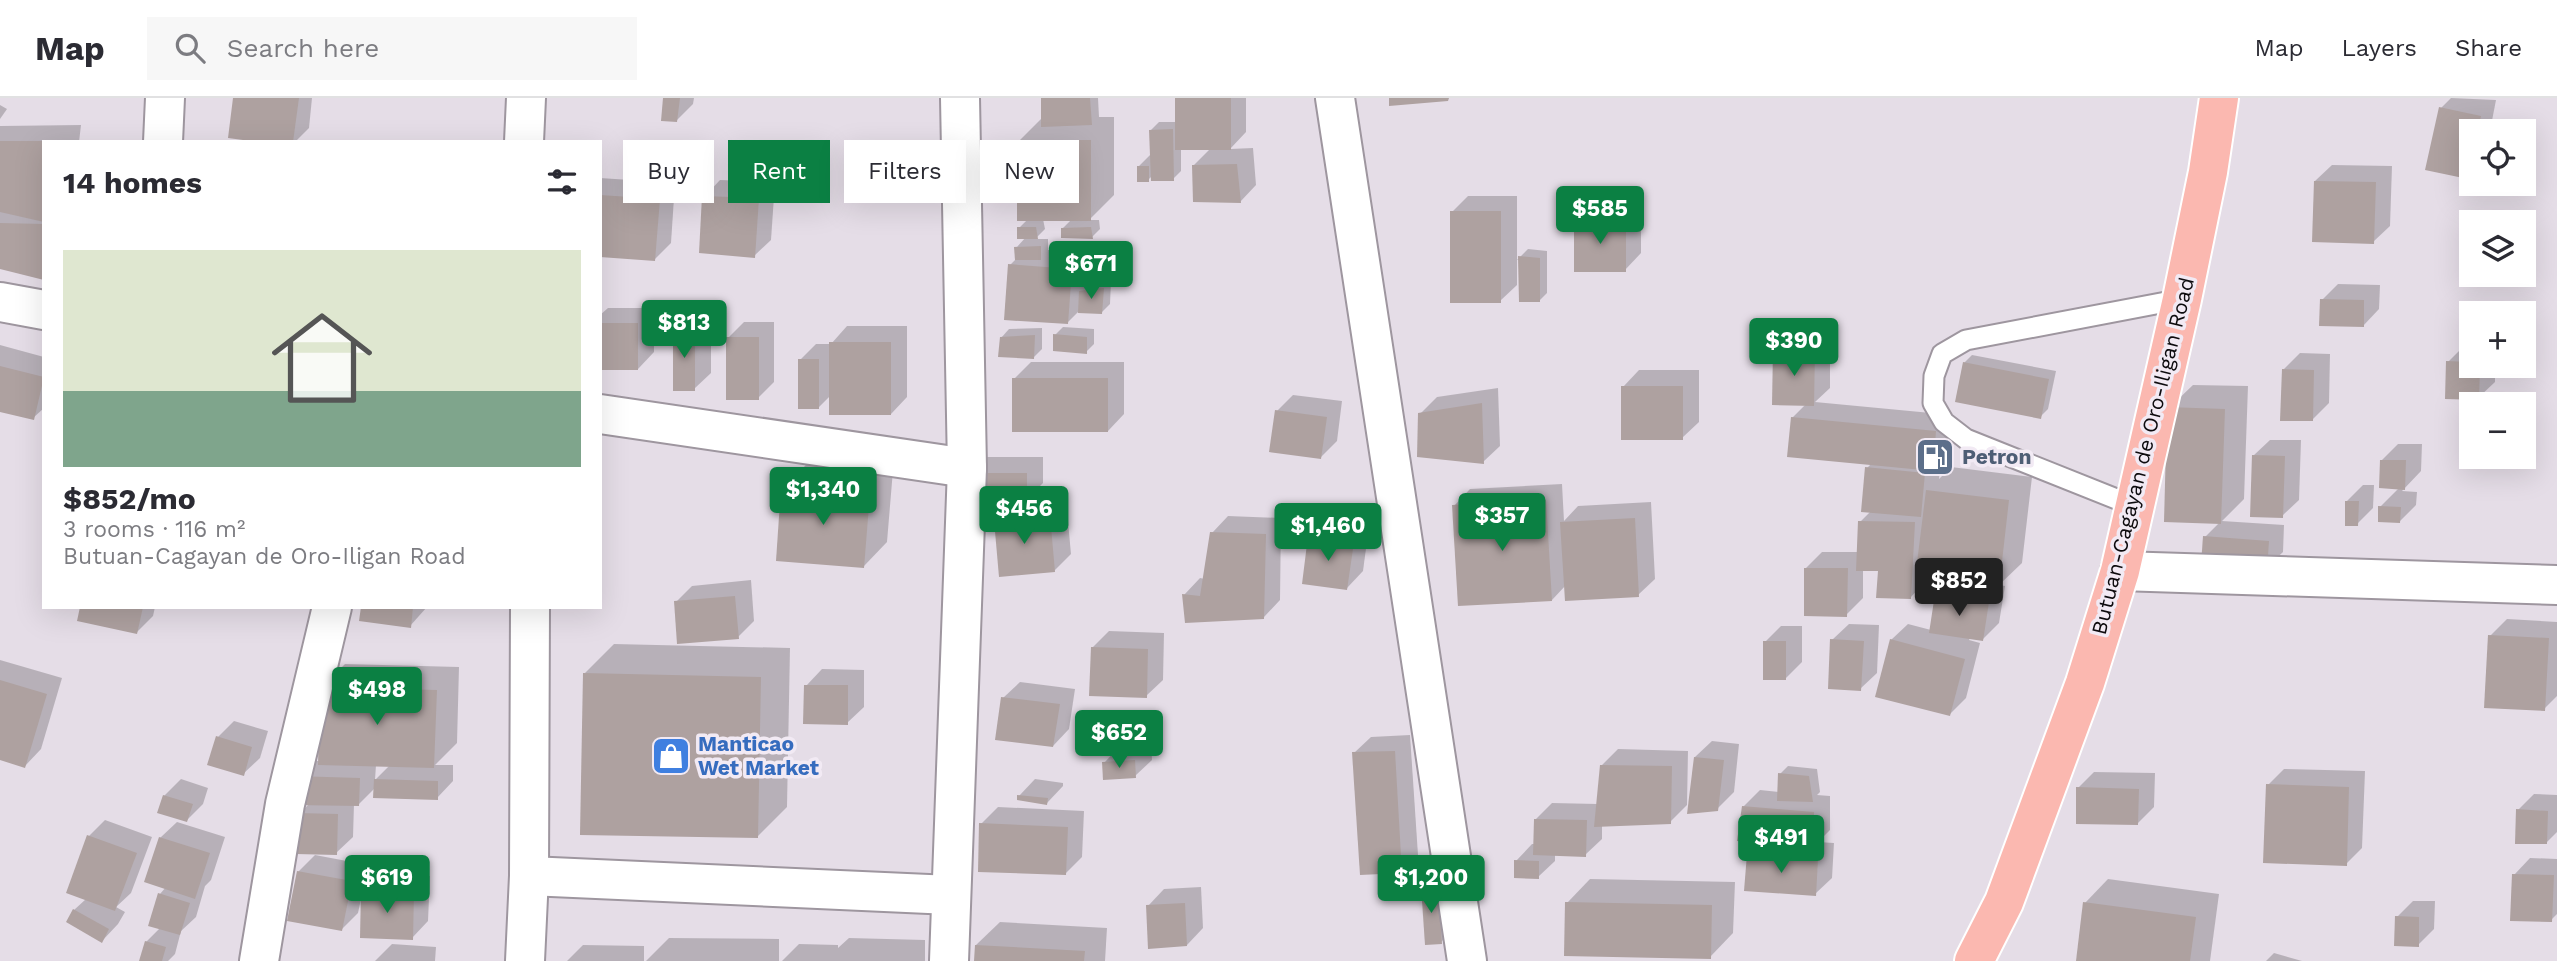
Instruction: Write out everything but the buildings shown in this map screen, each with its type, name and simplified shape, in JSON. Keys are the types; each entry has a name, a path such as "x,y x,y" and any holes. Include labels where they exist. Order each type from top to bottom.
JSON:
{"highway":[{"name":"Butuan-Cagayan de Oro-Iligan Road","path":"1974,961 2009,889 2085,683 2120,571 2182,299 2208,172 2219,98"}],"street":[{"path":"163,140 165,98"},
{"path":"524,140 526,98"},
{"path":"949,961 967,468 960,98"},
{"path":"1335,98 1467,961"},
{"path":"0,302 42,310"},
{"path":"602,414 967,468"},
{"path":"2120,571 2557,585"},
{"path":"259,961 285,804 332,609"},
{"path":"525,961 529,876 530,609"},
{"path":"529,876 951,895"}],"lane":[{"path":"2134,506 1966,439 1944,422 1933,403 1934,376 1942,354 1966,340 2182,299"}],"place":[{"name":"Petron","path":"1935,457"},
{"name":"Manticao Wet Market","path":"671,756"}]}
